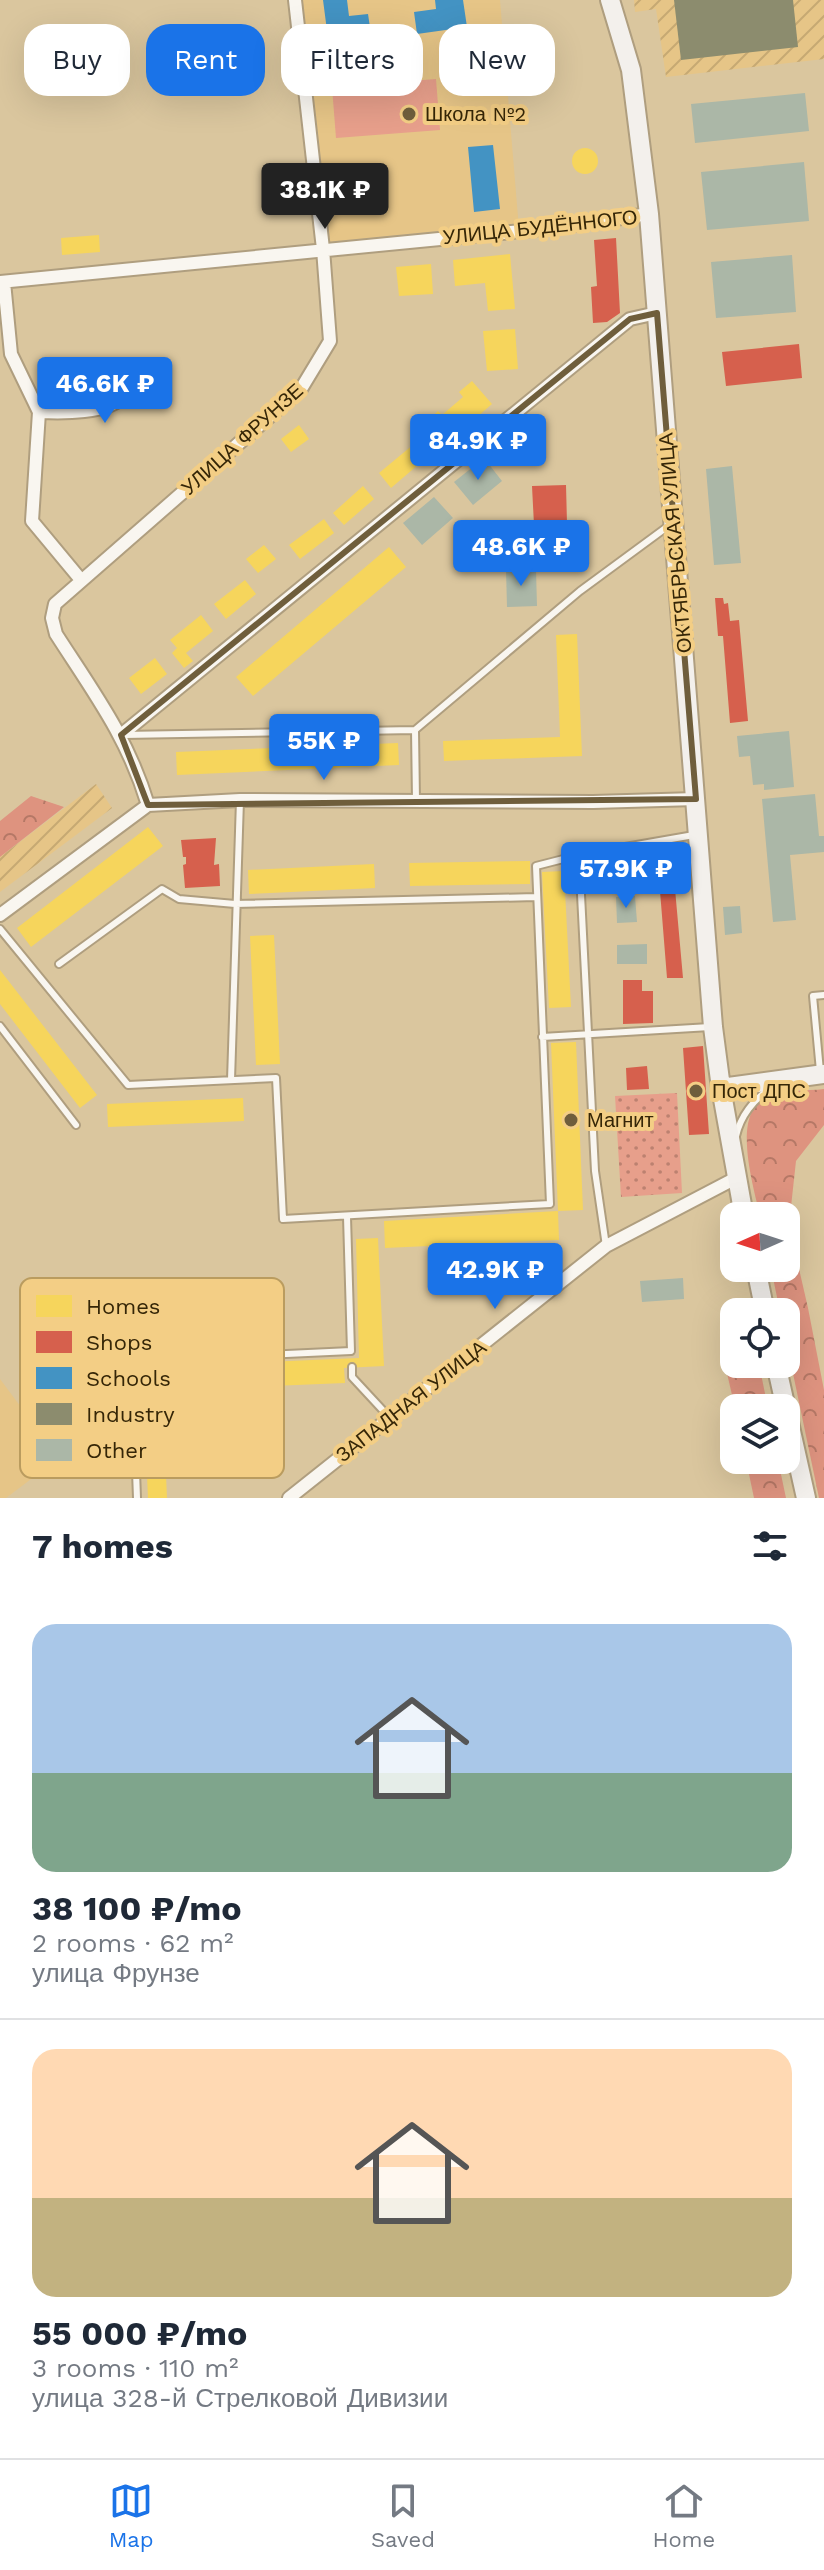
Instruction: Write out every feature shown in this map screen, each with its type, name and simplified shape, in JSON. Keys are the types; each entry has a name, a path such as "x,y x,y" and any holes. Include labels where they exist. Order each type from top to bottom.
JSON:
{"main road":[{"name":"ОКТЯБРЬСКАЯ УЛИЦА","path":"610,0 631,70 649,214 713,1027 741,1202"},
{"path":"721,1088 816,1075"},
{"path":"779,1378 806,1498"}],"street":[{"name":"УЛИЦА ФРУНЗЕ","path":"148,805 137,768 121,735 56,634 52,618 55,604 81,580 301,389 330,341 323,249 295,0"},
{"name":"УЛИЦА БУДЁННОГО","path":"2,282 552,228 649,214"},
{"path":"2,282 11,354 39,412 32,521 81,580"},
{"path":"121,735 630,319 657,313"},
{"path":"39,412 95,410 123,398 137,373"},
{"path":"0,915 148,805 240,800 593,802 696,799"},
{"name":"ЗАПАДНАЯ УЛИЦА","path":"289,1498 606,1246 736,1178"}],"lane":[{"path":"121,735 415,730 580,591 674,522"},
{"path":"415,730 416,800"},
{"path":"231,1080 240,800"},
{"path":"0,929 128,1085 276,1078 283,1219 550,1204 536,866 579,855 698,834"},
{"path":"579,855 595,1171 606,1246"},
{"path":"59,964 162,889 179,899 235,904 536,897"},
{"path":"732,1156 739,1125 752,1102 772,1086 816,1075 813,996 824,995"},
{"path":"0,1026 76,1125"},
{"path":"542,1037 713,1027"},
{"path":"284,1357 351,1355 347,1217"},
{"path":"352,1367 352,1377 390,1418"},
{"path":"136,1478 137,1498"}],"highlighted area":[{"path":"657,313 696,799 148,805 121,735 630,319"}],"shaded area":[{"name":"Школа №2","path":"298,0 500,0 502,24 439,24 439,96 508,96 519,229 319,246 306,96 423,96 423,24 300,24"},
{"path":"634,0 824,0 824,59 666,77 656,9 635,12"},
{"path":"436,79 440,130 336,138 333,96 423,96 423,80"},
{"path":"96,784 112,808 0,892 0,857"},
{"path":"677,1093 682,1193 621,1197 615,1096"},
{"path":"0,1379 20,1406 20,1478 32,1478 6,1498 0,1498"}],"green space":[{"path":"31,796 64,807 0,857 0,821"},
{"path":"824,1089 824,1125 796,1161 792,1202 757,1202 747,1152 749,1118 756,1105 767,1097"},
{"path":"800,1273 824,1390 824,1498 819,1498 800,1394 797,1394 794,1378 800,1378 800,1298 777,1298 774,1282 800,1282"},
{"path":"728,1378 762,1378 765,1394 732,1394"},
{"path":"749,1474 781,1474 786,1498 754,1498"}],"building: Homes":[{"path":"585,148 594,152 598,161 594,170 585,174 576,170 572,161 576,152"},
{"path":"99,235 100,252 62,255 61,238"},
{"path":"510,254 515,309 488,311 485,283 455,286 453,260"},
{"path":"431,264 433,294 399,296 396,267"},
{"path":"515,329 518,369 487,371 483,331"},
{"path":"472,381 492,404 445,445 425,423 438,411 442,415 463,397 459,392"},
{"path":"299,425 309,439 291,452 281,439"},
{"path":"414,444 426,458 391,488 379,473"},
{"path":"363,486 374,499 344,525 333,513"},
{"path":"324,519 334,533 300,559 289,545"},
{"path":"264,545 276,559 258,573 246,559"},
{"path":"389,547 406,567 253,696 236,677"},
{"path":"245,580 256,594 226,619 214,604"},
{"path":"201,615 213,631 186,653 193,661 184,668 172,653 177,648 170,640"},
{"path":"577,634 582,756 444,761 443,741 560,737 556,635"},
{"path":"155,658 167,674 141,694 129,678"},
{"path":"398,743 399,765 177,775 176,752"},
{"path":"148,827 163,846 31,947 17,928"},
{"path":"530,861 530,884 410,886 409,863"},
{"path":"374,864 375,888 249,894 248,870"},
{"path":"564,871 571,1007 549,1008 542,872"},
{"path":"274,935 280,1064 256,1065 250,936"},
{"path":"0,970 97,1095 80,1108 0,1004"},
{"path":"576,1042 583,1210 558,1211 551,1043"},
{"path":"243,1098 244,1121 108,1127 107,1104"},
{"path":"558,1211 559,1240 385,1248 384,1221"},
{"path":"378,1238 384,1366 344,1368 345,1383 284,1385 284,1361 359,1358 356,1239"},
{"path":"147,1478 166,1478 167,1498 148,1498"}],"building: Shops":[{"path":"616,238 620,313 607,322 593,323 591,287 597,286 594,240"},
{"path":"799,344 802,378 726,386 722,352"},
{"path":"566,485 567,523 534,525 532,486"},
{"path":"715,598 723,598 724,604 728,603 730,621 739,620 748,721 730,723 723,636 718,636"},
{"path":"216,838 214,865 219,864 220,886 185,888 183,865 186,864 186,857 183,857 181,840"},
{"path":"675,889 683,978 667,978 660,891"},
{"path":"623,980 642,980 642,991 653,991 653,1023 623,1024"},
{"name":"Пост ДПС","path":"703,1046 709,1134 689,1135 683,1048"},
{"path":"647,1066 649,1089 627,1090 626,1068"}],"building: Schools":[{"path":"323,0 347,0 349,16 368,14 369,24 326,24"},
{"path":"435,0 463,0 467,24 439,24 439,31 423,33 423,24 416,24 414,12 436,9"},
{"path":"493,145 500,209 474,212 468,147"}],"building: Industry":[{"path":"674,0 793,0 798,47 681,60"}],"building: Other":[{"path":"805,93 809,131 695,143 691,104"},
{"path":"804,162 809,221 707,230 701,172"},
{"path":"792,255 796,312 716,318 711,262"},
{"path":"484,458 502,481 473,505 454,482"},
{"path":"732,466 741,563 714,565 706,469"},
{"path":"434,497 453,518 422,545 403,523"},
{"path":"506,570 536,570 537,606 507,607"},
{"path":"789,731 794,787 764,790 764,784 753,785 750,756 739,757 737,736"},
{"path":"815,794 819,836 824,836 824,852 790,855 796,920 773,922 762,799"},
{"path":"652,854 653,877 607,880 605,858"},
{"path":"635,896 637,922 617,923 616,897"},
{"path":"740,906 742,933 725,935 723,907"},
{"path":"647,944 647,964 617,964 617,945"},
{"path":"683,1278 684,1299 642,1302 640,1281"}],"place":[{"name":"Школа №2","path":"409,114"},
{"name":"Пост ДПС","path":"696,1091"},
{"name":"Магнит","path":"571,1120"}]}
